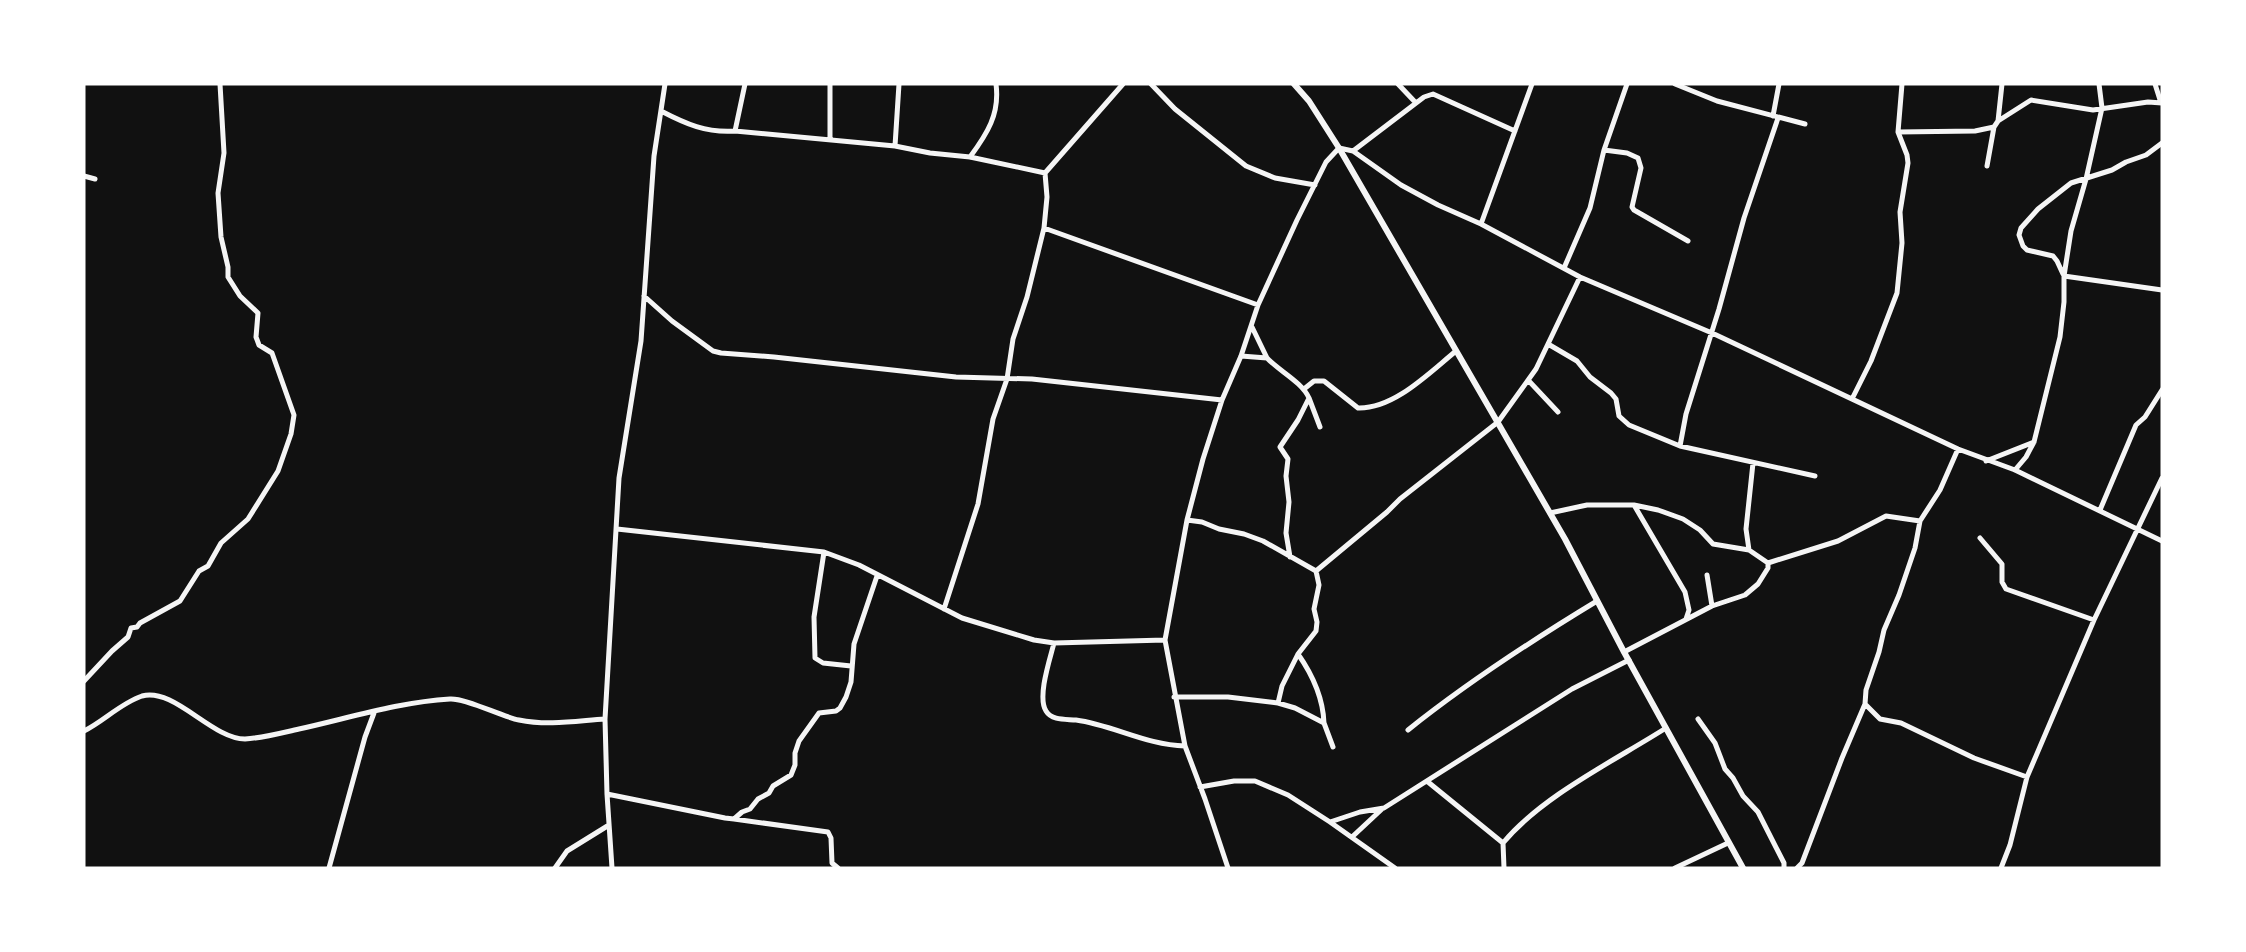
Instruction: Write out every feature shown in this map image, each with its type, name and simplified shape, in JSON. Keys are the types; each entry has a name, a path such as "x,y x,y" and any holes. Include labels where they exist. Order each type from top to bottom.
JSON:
{"street":[{"path":"84,681 128,637 131,628 180,601 199,571 208,566 221,543 248,519 279,471 291,434 294,416 278,365 272,353 259,345 256,337 258,313 237,291 228,277 221,237 218,193 224,153 220,84"},
{"path":"612,868 605,719 620,478 625,436 635,387 654,156 665,84"},
{"path":"735,131 745,84"},
{"path":"830,84 830,138"},
{"path":"896,146 899,84"},
{"path":"970,157 984,138 997,109 996,84"},
{"path":"944,609 978,504 993,419 1006,379 1013,339 1027,297 1044,228 1047,197 1045,173 1123,84"},
{"path":"1151,84 1175,109 1246,166 1275,178 1315,185"},
{"path":"1294,84 1309,101 1339,148 1498,422 1743,868"},
{"path":"1398,84 1416,103"},
{"path":"1480,224 1532,84"},
{"path":"1564,268 1590,208 1604,150 1627,84"},
{"path":"1675,84 1717,101 1805,124"},
{"path":"1680,446 1686,414 1776,117 1779,84"},
{"path":"1852,399 1875,350 1897,292 1902,243 1900,212 1908,163 1905,147 1898,132 1902,84"},
{"path":"1987,166 2002,84"},
{"path":"2015,470 2026,457 2034,441 2060,337 2064,276 2071,231 2086,179 2102,108 2099,84"},
{"path":"1898,132 1975,131 1996,124 2031,100 2087,109 2148,102 2162,103 2155,84"},
{"path":"1353,151 1424,97 1433,94 1515,131"},
{"path":"661,111 699,129 830,138 896,146 930,153 970,157 1045,173"},
{"path":"2064,276 2053,256 2027,250 2020,242 2021,228 2038,209 2071,183 2112,170 2146,155 2162,143"},
{"path":"1226,868 1185,746 1165,640 1187,520 1222,400 1252,327 1258,305 1326,162 1339,148"},
{"path":"1339,148 1353,151 1401,185 1580,277 1712,333 1958,448 2015,470 2162,541"},
{"path":"1604,150 1627,153 1638,158 1641,168 1632,207 1689,242"},
{"path":"84,176 95,179"},
{"path":"1044,228 1258,305"},
{"path":"2064,276 2162,290"},
{"path":"1316,571 1400,499 1498,422 1536,369 1580,277"},
{"path":"644,296 713,351 721,353 819,361 956,377 1052,381 1222,400"},
{"path":"1252,327 1267,358 1278,370 1304,389 1320,427"},
{"path":"1548,344 1577,361 1590,377 1611,393 1616,399 1617,411 1629,425 1680,446 1815,476"},
{"path":"1304,389 1314,381 1324,381 1358,408 1374,406 1411,389 1456,351"},
{"path":"1241,356 1267,358"},
{"path":"1528,380 1558,412"},
{"path":"2100,510 2136,425 2145,417 2162,390"},
{"path":"1290,557 1286,533 1289,502 1286,476 1288,459 1280,447 1309,398"},
{"path":"1986,460 2034,441"},
{"path":"1797,868 1809,846 1865,704 1866,690 1884,630 1915,548 1920,521 1940,490 1958,448"},
{"path":"1749,550 1746,529 1753,463"},
{"path":"2001,868 2010,845 2027,777 2094,620 2162,478"},
{"path":"1550,513 1587,505 1634,505 1658,510 1683,519 1700,530 1713,544 1749,550 1768,563"},
{"path":"1634,505 1685,592 1689,610 1686,619"},
{"path":"1768,563 1838,541 1886,516 1920,521"},
{"path":"1187,520 1202,522 1263,541 1316,571 1319,585 1314,609 1317,622 1316,631 1298,654 1282,686 1278,703"},
{"path":"617,530 824,552 859,565 962,618 1034,640 1054,643 1165,640"},
{"path":"1980,538 2002,564 2002,582 2006,589 2044,600 2094,620"},
{"path":"824,552 814,618 815,658 823,663 851,666"},
{"path":"1624,652 1712,606 1745,595 1763,576 1768,563"},
{"path":"1707,575 1712,606"},
{"path":"734,819 769,793 773,786 791,775 795,765 797,746 815,717 819,713 836,711 840,708 851,682 854,644 877,576"},
{"path":"1408,730 1450,696 1501,661 1597,601"},
{"path":"1054,643 1043,696 1045,710 1050,716 1056,719 1085,721 1159,744 1185,746"},
{"path":"1298,654 1312,677 1333,747"},
{"path":"1352,837 1384,808 1572,689 1629,660"},
{"path":"84,731 132,701 150,695 165,698 196,718 243,739 421,701 456,699 501,715 536,723 552,724 605,719"},
{"path":"1174,697 1228,697 1278,703 1295,708 1324,723"},
{"path":"1865,704 1880,719 1901,723 1974,758 2027,777"},
{"path":"329,868 374,712"},
{"path":"1698,719 1715,743 1725,769 1743,796 1758,812 1784,863 1784,868"},
{"path":"1504,868 1503,843 1511,834 1545,805 1666,728"},
{"path":"1200,787 1234,781 1255,781 1288,795 1395,868"},
{"path":"1428,782 1503,843"},
{"path":"607,794 734,819 828,832 831,838 830,856 832,863 838,868"},
{"path":"1330,822 1360,812 1384,808"},
{"path":"555,868 567,851 609,825"},
{"path":"1675,868 1728,843"}]}
